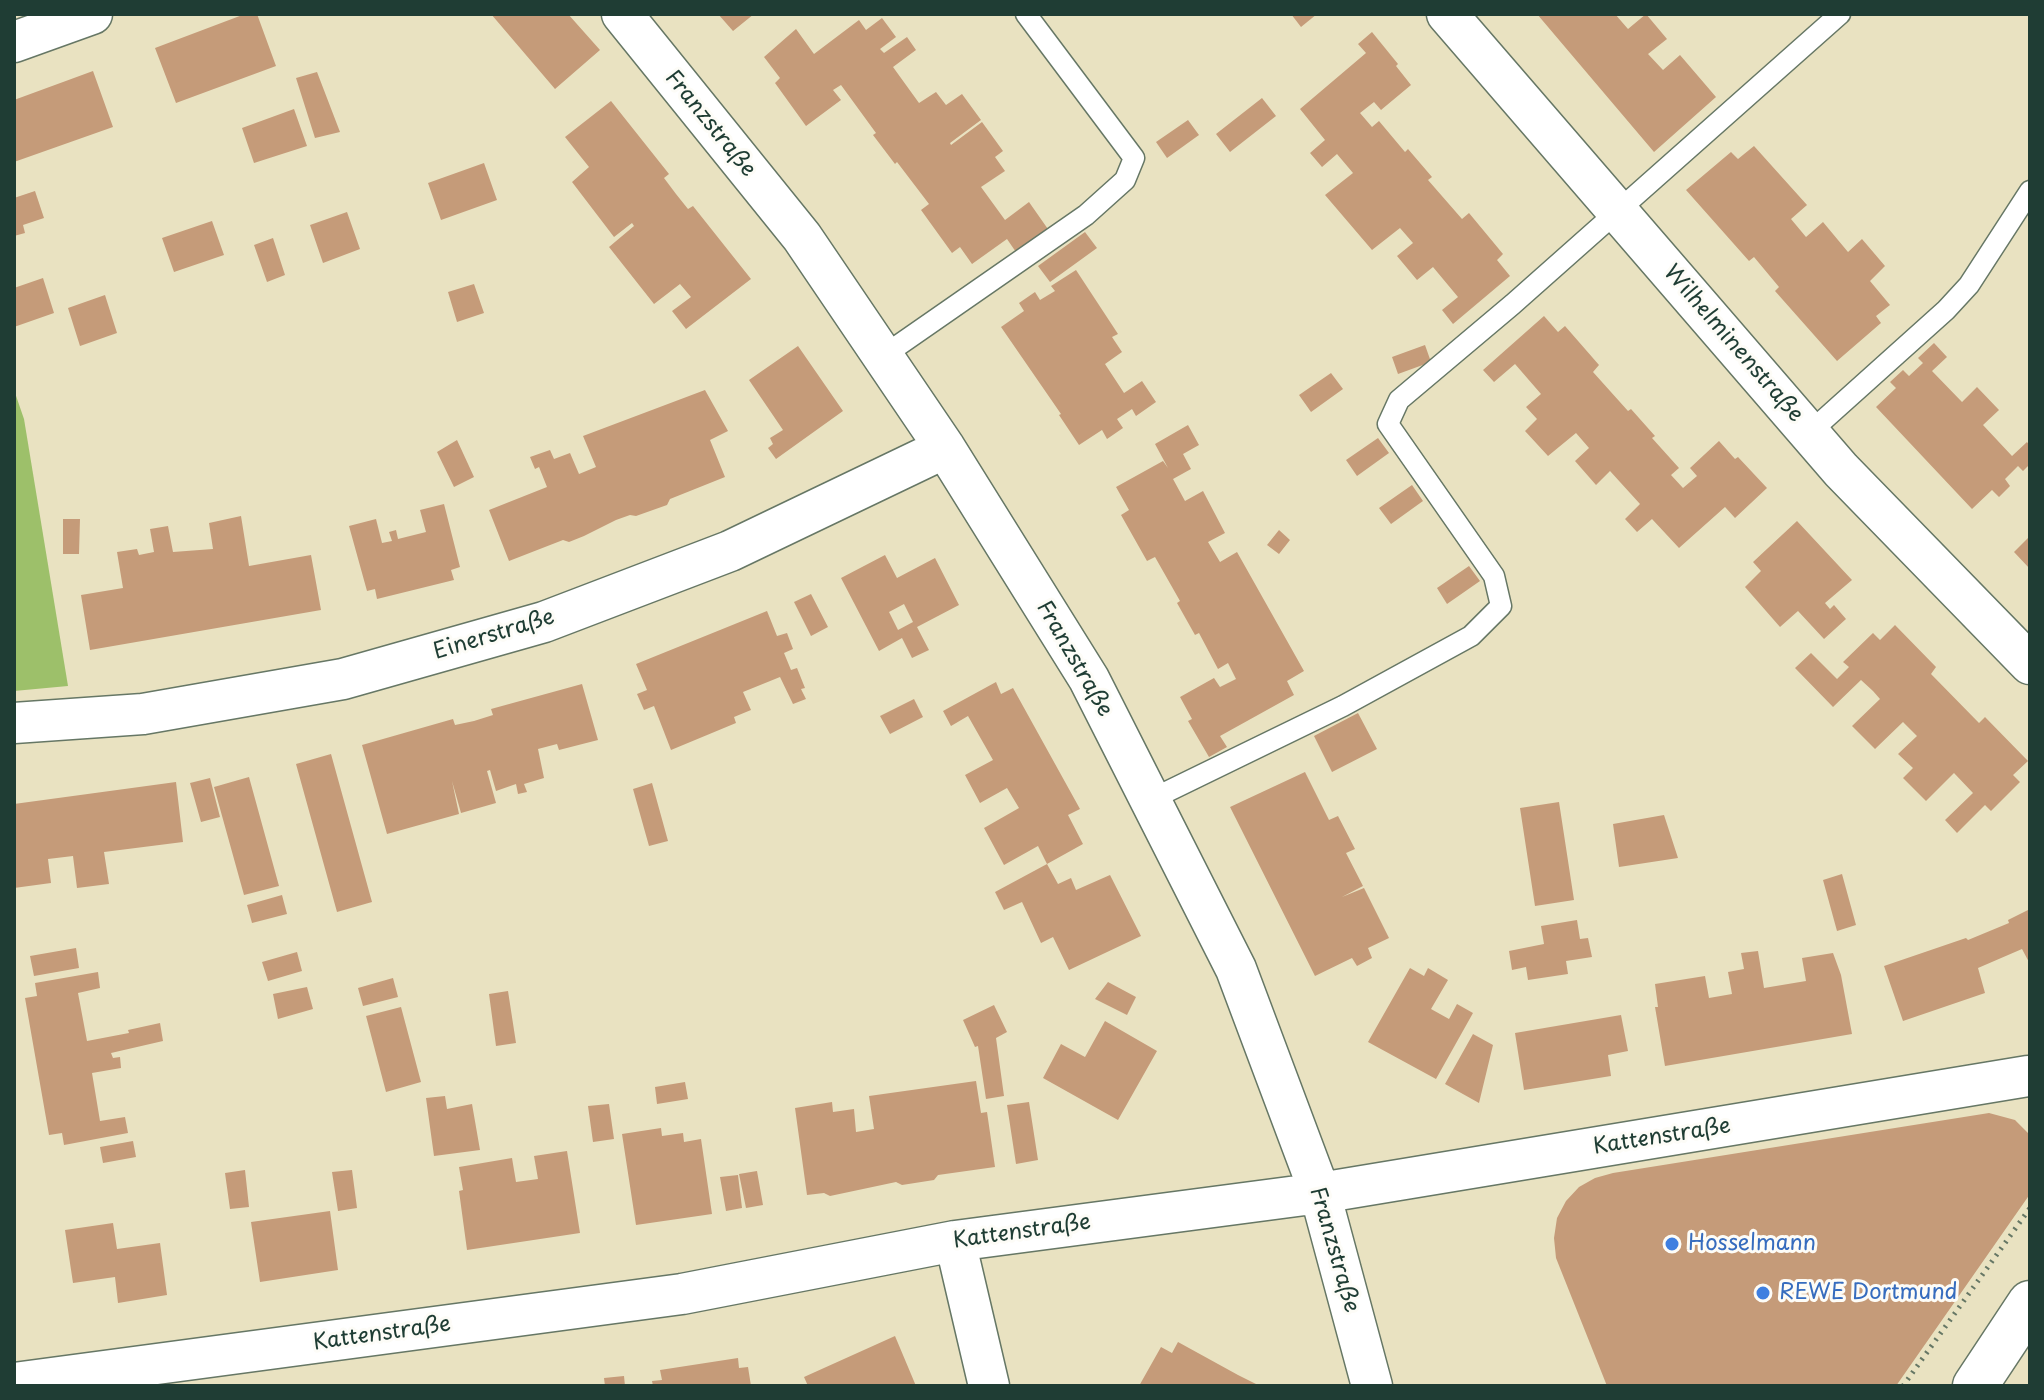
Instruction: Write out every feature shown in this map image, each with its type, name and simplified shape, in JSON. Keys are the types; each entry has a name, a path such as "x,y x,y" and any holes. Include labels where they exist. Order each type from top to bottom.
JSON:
{"street":[{"path":"14,42 92,14"},
{"name":"Franzstraße","path":"622,14 802,237 945,448 1089,679 1236,969 1320,1193 1372,1386"},
{"name":"Wilhelminenstraße","path":"1447,14 1841,470 2030,664"},
{"name":"Einerstraße","path":"14,723 143,714 343,679 544,622 730,551 945,448"},
{"name":"Kattenstraße","path":"14,1383 682,1294 955,1241 1320,1193 2028,1076"},
{"path":"955,1241 989,1386"},
{"path":"1975,1386 2030,1303"}],"lane":[{"path":"883,356 1086,215 1125,180 1134,158 1026,14"},
{"path":"1150,800 1343,706 1471,636 1501,606 1494,576 1388,424 1399,400 1840,14"},
{"path":"1809,433 1961,293 2030,191"}],"path":[{"path":"1903,1386 2029,1210"}],"green space":[{"path":"14,390 24,419 68,686 14,691"}],"building":[{"path":"245,14 257,14 276,66 176,103 155,48"},
{"path":"491,14 568,14 600,50 555,89"},
{"path":"718,14 754,14 733,31"},
{"path":"1291,14 1317,14 1301,27"},
{"path":"1537,14 1615,14 1628,29 1646,14 1667,39 1648,54 1663,70 1680,55 1716,97 1654,152"},
{"path":"882,18 896,37 880,49 884,53 907,37 916,50 893,67 919,103 936,92 946,105 962,94 981,120 951,145 982,122 1003,151 995,157 1005,171 981,187 1005,220 1029,202 1050,232 1018,255 1007,239 972,264 960,247 952,253 921,210 929,204 873,135 876,133 841,85 833,90 841,100 806,126 775,83 780,78 764,57 796,29 814,54 859,20 866,30"},
{"path":"1372,32 1411,85 1381,110 1374,102 1360,113 1372,127 1379,121 1405,152 1408,149 1432,177 1428,180 1462,219 1469,213 1503,254 1497,260 1510,276 1453,324 1442,310 1458,297 1433,267 1417,280 1397,256 1413,243 1400,228 1372,250 1325,195 1353,173 1337,154 1322,167 1310,153 1325,140 1300,109 1366,53 1358,44"},
{"path":"93,71 113,127 14,162 14,100"},
{"path":"317,72 340,132 315,138 296,78"},
{"path":"1262,98 1276,116 1230,152 1216,134"},
{"path":"611,101 669,174 664,178 676,194 688,209 693,206 751,279 686,329 672,311 691,297 680,284 654,304 609,247 634,226 632,223 614,237 572,182 589,167 565,137"},
{"path":"294,109 307,146 254,163 242,128"},
{"path":"1188,120 1199,135 1167,158 1156,142"},
{"path":"1754,146 1807,205 1791,219 1806,237 1823,222 1848,252 1862,239 1885,266 1870,281 1890,305 1876,316 1881,323 1837,361 1775,291 1779,287 1754,257 1749,261 1686,190 1731,152 1738,159"},
{"path":"484,163 497,200 441,220 428,183"},
{"path":"35,191 44,218 23,225 25,233 14,236 14,198"},
{"path":"347,212 360,249 323,263 310,225"},
{"path":"212,221 224,255 174,272 162,238"},
{"path":"1085,232 1097,248 1050,282 1038,266"},
{"path":"273,238 285,275 267,282 254,245"},
{"path":"1076,270 1118,334 1112,337 1122,352 1105,364 1124,393 1142,381 1156,402 1136,416 1132,409 1117,419 1123,428 1107,439 1102,430 1079,445 1001,327 1024,311 1019,303 1035,292 1040,300 1055,291 1051,286"},
{"path":"43,278 54,313 14,327 14,288"},
{"path":"474,284 484,313 457,322 448,292"},
{"path":"105,295 117,333 80,346 68,308"},
{"path":"1544,316 1558,332 1565,326 1599,365 1593,372 1655,436 1652,438 1679,468 1671,475 1683,488 1697,476 1690,468 1719,441 1767,488 1735,518 1725,507 1679,548 1652,519 1637,532 1625,519 1640,504 1610,471 1596,485 1575,461 1589,448 1576,433 1548,456 1525,431 1537,419 1526,407 1541,394 1515,364 1494,382 1483,370"},
{"path":"1934,343 1947,357 1932,371 1962,402 1977,387 1999,410 1983,425 2012,456 2027,442 2030,446 2030,464 2023,471 2018,466 2005,479 2010,486 1999,497 1992,490 1972,509 1876,407 1896,388 1890,382 1903,370 1909,376 1923,363 1918,358"},
{"path":"1425,345 1431,362 1398,374 1392,357"},
{"path":"798,346 843,411 776,459 768,448 773,444 770,438 783,430 749,380"},
{"path":"1331,373 1343,389 1311,412 1299,395"},
{"path":"705,390 728,431 710,440 725,477 670,499 667,505 636,516 630,515 569,542 563,540 509,561 489,510 547,487 539,467 535,469 530,457 550,450 554,459 570,453 579,474 596,467 583,436"},
{"path":"1188,425 1199,445 1183,454 1191,469 1173,479 1185,501 1203,491 1225,533 1208,542 1220,562 1237,552 1304,671 1287,681 1294,695 1220,736 1227,747 1209,757 1188,721 1192,719 1180,697 1214,678 1220,687 1236,679 1228,663 1218,669 1199,633 1195,635 1155,557 1147,561 1121,515 1129,510 1116,487 1163,461 1168,468 1155,444"},
{"path":"1378,438 1389,453 1357,476 1346,460"},
{"path":"457,440 474,477 454,487 437,452"},
{"path":"1412,485 1423,501 1391,524 1379,508"},
{"path":"444,504 460,567 451,570 454,580 377,599 375,589 367,591 349,526 376,519 382,543 392,541 389,532 396,530 398,539 426,532 420,510"},
{"path":"241,516 249,566 311,555 321,610 90,650 81,595 123,588 117,552 137,549 139,555 154,552 150,529 168,526 173,552 213,549 209,523"},
{"path":"63,519 80,519 79,554 63,554"},
{"path":"1797,521 1852,580 1825,603 1830,609 1834,605 1846,619 1824,639 1798,611 1780,627 1745,587 1761,571 1753,562"},
{"path":"1279,530 1290,540 1279,554 1267,545"},
{"path":"2030,536 2030,569 2014,552"},
{"path":"885,555 897,578 935,558 959,605 917,627 929,650 912,658 902,638 879,651 841,578","holes":["904,604 913,622 898,630 889,612"]},
{"path":"1469,566 1480,581 1447,604 1437,588"},
{"path":"811,594 828,627 811,636 794,602"},
{"path":"767,611 777,636 787,633 793,649 784,653 791,670 797,668 806,699 793,704 780,677 743,692 751,710 734,717 736,723 671,750 654,706 644,710 637,694 647,690 636,664"},
{"path":"1895,625 1936,667 1931,674 1979,723 1985,717 2028,761 2013,775 2020,782 1991,811 1985,805 1957,833 1945,820 1973,793 1954,773 1926,801 1903,778 1913,768 1898,754 1917,736 1903,722 1875,749 1852,726 1880,699 1873,691 1861,680 1833,707 1795,668 1811,653 1837,679 1849,667 1843,662 1873,633 1880,640"},
{"path":"996,682 1001,694 1013,688 1080,809 1068,815 1083,844 1047,864 1038,846 1004,865 984,828 1019,808 1007,788 980,803 965,775 993,760 968,716 951,726 943,711"},
{"path":"582,684 598,740 559,750 557,744 538,749 544,778 524,784 527,792 518,794 516,784 496,791 490,770 487,771 496,803 461,813 452,781 459,814 387,834 362,745 453,719 455,725 474,721 493,715 491,709"},
{"path":"914,699 923,717 890,734 880,716"},
{"path":"1358,713 1377,749 1332,772 1314,736"},
{"path":"331,754 372,902 337,912 296,764"},
{"path":"1305,772 1329,820 1338,816 1355,849 1346,853 1363,886 1342,897 1364,888 1389,938 1368,948 1372,958 1357,966 1352,958 1315,976 1230,807"},
{"path":"249,777 279,886 244,895 214,787"},
{"path":"210,778 220,817 201,822 190,783"},
{"path":"176,782 183,842 104,852 109,884 77,888 73,856 48,859 51,883 14,888 14,804"},
{"path":"652,783 668,841 649,846 633,789"},
{"path":"1559,802 1574,900 1535,906 1520,808"},
{"path":"1664,815 1678,858 1619,867 1613,824"},
{"path":"1047,864 1058,884 1071,878 1076,890 1110,875 1141,936 1069,970 1053,937 1041,943 1022,902 1004,910 995,892"},
{"path":"1842,874 1856,925 1837,931 1823,880"},
{"path":"282,895 287,914 252,923 247,905"},
{"path":"2030,909 2030,964 2022,949 1978,968 1985,993 1903,1021 1884,966 1966,938 1968,940 2009,923 2008,920"},
{"path":"1577,920 1580,939 1588,938 1592,957 1566,961 1568,974 1528,980 1526,967 1512,970 1509,951 1544,944 1541,926"},
{"path":"76,948 79,968 34,976 30,956"},
{"path":"1758,951 1764,988 1806,981 1802,958 1833,953 1841,975 1852,1034 1665,1066 1655,1007 1658,1007 1655,984 1705,976 1709,998 1732,994 1728,972 1744,969 1741,953"},
{"path":"297,952 302,971 268,981 262,962"},
{"path":"1410,968 1424,976 1428,968 1448,980 1431,1009 1449,1019 1457,1004 1473,1013 1436,1079 1368,1042"},
{"path":"98,972 100,988 78,993 87,1041 160,1023 163,1041 111,1053 113,1058 120,1057 121,1068 92,1073 100,1121 125,1117 128,1133 64,1145 62,1133 49,1135 25,998 37,996 35,983"},
{"path":"393,978 398,997 363,1006 358,988"},
{"path":"1108,982 1136,997 1127,1015 1095,999"},
{"path":"307,987 313,1009 278,1019 273,994"},
{"path":"508,991 516,1043 496,1046 489,994"},
{"path":"994,1005 1007,1032 996,1038 1004,1096 986,1099 978,1046 975,1047 963,1020"},
{"path":"401,1007 421,1082 386,1092 366,1016"},
{"path":"1621,1015 1628,1051 1608,1055 1611,1076 1524,1090 1515,1033"},
{"path":"1105,1021 1157,1051 1118,1120 1043,1078 1061,1044 1085,1057"},
{"path":"1473,1034 1493,1045 1479,1103 1445,1084"},
{"path":"976,1081 981,1113 987,1112 995,1167 830,1196 824,1193 807,1195 795,1108 832,1102 833,1112 854,1109 856,1132 874,1129 869,1096"},
{"path":"685,1082 688,1099 657,1104 655,1087"},
{"path":"445,1096 447,1109 472,1104 480,1150 434,1156 426,1098"},
{"path":"1029,1102 1038,1160 1016,1164 1007,1105"},
{"path":"609,1104 614,1139 593,1142 588,1106"},
{"name":"REWE Dortmund","path":"1989,1113 2015,1120 2030,1135 2030,1194 1896,1386 1607,1386 1556,1258 1554,1238 1557,1218 1566,1201 1579,1187 1613,1173"},
{"path":"661,1128 662,1136 683,1133 684,1142 701,1139 712,1214 636,1225 622,1134"},
{"path":"133,1141 136,1157 103,1163 100,1147"},
{"path":"567,1151 580,1233 467,1250 459,1167 512,1158 516,1182 538,1179 534,1156"},
{"path":"245,1170 249,1207 230,1209 225,1173"},
{"path":"352,1170 357,1208 338,1211 332,1172"},
{"path":"757,1171 763,1205 746,1208 739,1174"},
{"path":"738,1175 742,1208 726,1211 720,1177"},
{"path":"330,1211 338,1270 260,1282 251,1222"},
{"path":"113,1223 117,1249 160,1243 167,1295 118,1303 115,1277 73,1283 65,1230"},
{"path":"895,1336 916,1386 808,1386 804,1377"},
{"path":"1178,1342 1260,1386 1139,1386 1161,1347 1172,1353"},
{"path":"738,1358 739,1368 748,1367 751,1386 653,1386 652,1381 662,1380 660,1370"},
{"path":"624,1376 625,1386 605,1386 604,1378"}],"place":[{"name":"Hosselmann","path":"1672,1244"},
{"name":"REWE Dortmund","path":"1763,1293"}]}
